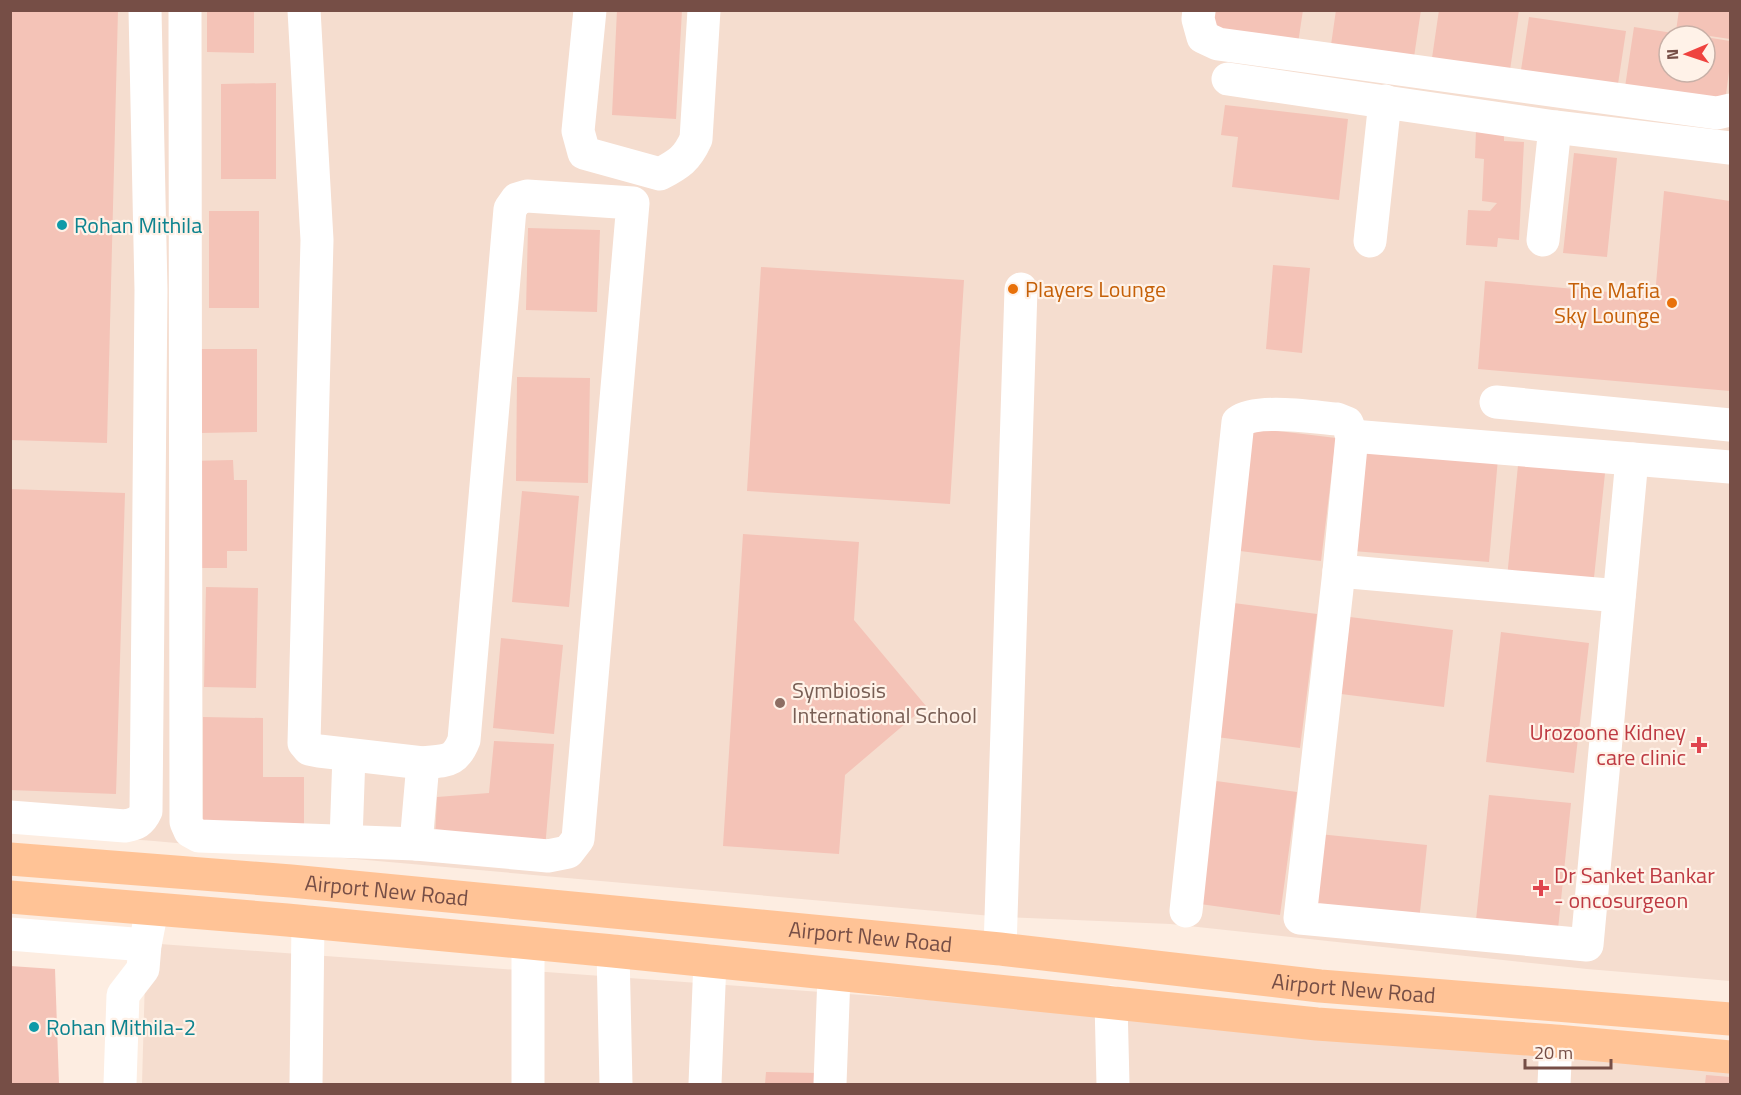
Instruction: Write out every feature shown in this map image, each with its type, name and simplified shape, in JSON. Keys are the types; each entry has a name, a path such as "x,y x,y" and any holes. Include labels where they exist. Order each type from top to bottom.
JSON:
{"main road":[{"name":"Airport New Road","path":"10,859 279,880 1000,949 1320,986 1731,1019"},
{"name":"Airport New Road","path":"10,897 614,951 1317,1024 1556,1041 1731,1057"}],"street":[{"path":"10,817 125,826 142,820 146,811 151,290 145,10"},
{"path":"185,10 186,822 190,831 199,836 416,844 548,856 568,852 578,839 633,203 651,186 652,173"},
{"path":"304,10 317,240 304,743 309,749 423,763 451,760 459,753 464,740 510,209 517,198 527,196 633,203"},
{"path":"590,10 578,132 584,153 660,174 680,163 690,153 696,139 704,10"},
{"path":"1199,10 1198,19 1203,37 1218,44 1717,113 1731,110"},
{"path":"1228,79 1555,127 1731,148"},
{"path":"1370,241 1385,102"},
{"path":"1543,240 1555,127"},
{"path":"1000,949 1021,289"},
{"path":"1496,402 1731,425"},
{"path":"1186,911 1238,422 1244,417 1260,414 1337,419 1347,423 1352,436 1300,918 1418,931 1587,945 1632,459"},
{"path":"1352,436 1731,467"},
{"path":"1339,571 1619,596"},
{"path":"346,840 349,755"},
{"path":"416,844 423,763"},
{"path":"120,1084 123,995 143,969 152,909"},
{"path":"306,1084 308,922"},
{"path":"10,934 145,945"},
{"path":"528,944 528,1084"},
{"path":"614,951 616,1084"},
{"path":"705,1084 710,962"},
{"path":"830,1084 834,975"},
{"path":"1111,1002 1113,1084"},
{"path":"1554,1084 1556,1041"}],"shaded area":[{"path":"10,11 1730,11 1730,981 1587,969 1170,924 1003,917 11,830"},
{"path":"146,943 1730,1058 1730,1084 142,1084"}],"building":[{"name":"Rohan Mithila","path":"10,10 118,10 107,443 10,440"},
{"path":"207,10 254,10 254,53 207,52"},
{"path":"617,10 682,10 676,119 612,115"},
{"path":"1216,10 1303,10 1297,50 1212,37"},
{"path":"1336,10 1421,10 1414,57 1331,45"},
{"path":"1439,10 1519,10 1510,70 1432,58"},
{"path":"1679,10 1730,10 1730,39 1717,37 1717,24 1677,24"},
{"path":"1529,17 1626,31 1618,84 1521,70"},
{"path":"1634,27 1657,31 1657,84 1717,84 1717,39 1730,41 1730,64 1725,102 1625,87"},
{"path":"276,83 276,179 221,179 221,84"},
{"path":"1225,105 1348,119 1339,200 1232,187 1238,137 1221,135"},
{"path":"1476,130 1504,132 1504,141 1524,142 1519,240 1498,238 1497,247 1466,245 1468,210 1490,211 1497,203 1482,201 1484,159 1475,158"},
{"path":"1574,153 1617,158 1607,257 1563,253"},
{"path":"1664,191 1730,201 1730,391 1478,369 1485,281 1655,296"},
{"path":"209,211 259,211 259,308 209,308"},
{"path":"528,228 600,230 597,312 526,310"},
{"path":"1273,265 1310,268 1302,353 1266,349"},
{"path":"761,267 964,280 950,504 747,491"},
{"path":"200,349 257,349 257,432 200,433"},
{"path":"517,377 590,378 588,483 516,481"},
{"path":"1246,427 1336,438 1321,561 1232,550"},
{"path":"1361,446 1498,458 1489,562 1353,551"},
{"path":"1519,455 1606,464 1593,587 1507,578"},
{"path":"233,460 234,480 247,480 247,551 227,551 227,568 188,568 189,461"},
{"path":"10,489 125,493 116,794 10,790"},
{"path":"522,491 579,496 569,607 512,602"},
{"path":"743,534 859,542 854,620 926,706 845,775 839,854 723,846"},
{"path":"206,587 258,588 256,688 204,687"},
{"path":"1226,602 1317,614 1300,748 1209,736"},
{"path":"1350,617 1453,630 1444,707 1341,694"},
{"path":"1501,632 1589,643 1574,773 1486,762"},
{"path":"501,638 563,645 554,734 493,728"},
{"path":"203,717 263,718 263,777 304,777 304,826 203,826"},
{"path":"494,741 554,744 545,849 435,839 437,797 489,793"},
{"path":"1216,781 1297,792 1280,915 1200,904"},
{"path":"1489,795 1571,803 1558,929 1476,920"},
{"path":"1309,833 1427,845 1418,931 1300,918"},
{"name":"Rohan Mithila-2","path":"10,966 55,969 59,1084 10,1084"},
{"path":"766,1072 821,1073 821,1084 765,1084"},
{"path":"1706,1075 1730,1077 1730,1084 1705,1084"}],"place":[{"name":"Rohan Mithila","path":"62,225"},
{"name":"Players Lounge","path":"1013,289"},
{"name":"The Mafia Sky Lounge","path":"1672,303"},
{"name":"Symbiosis International School","path":"780,703"},
{"name":"Urozoone Kidney care clinic","path":"1699,745"},
{"name":"Dr Sanket Bankar - oncosurgeon","path":"1541,888"},
{"name":"Rohan Mithila-2","path":"34,1027"}]}
